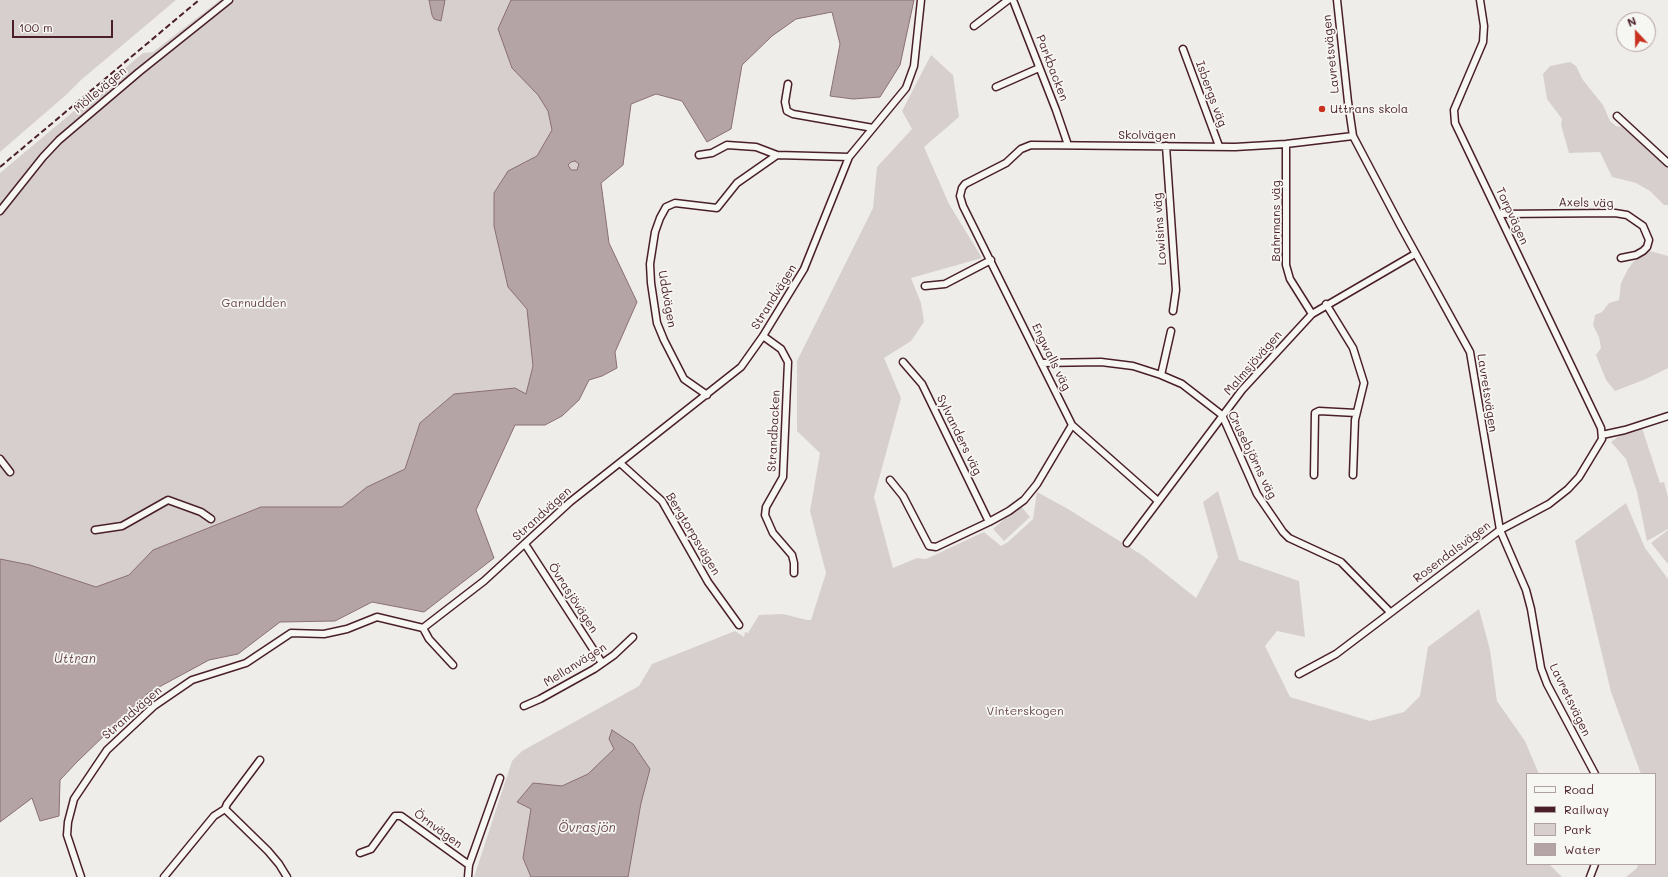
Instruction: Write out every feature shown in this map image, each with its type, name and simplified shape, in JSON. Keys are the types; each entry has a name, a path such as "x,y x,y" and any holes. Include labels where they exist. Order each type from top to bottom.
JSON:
{"street":[{"name":"Möllevägen","path":"0,211 59,140 139,72 229,0"},
{"name":"Strandvägen","path":"81,877 67,835 68,822 74,800 107,750 154,706 192,680 246,663 291,633 324,634 347,630 377,617 423,628 443,615 484,581 570,502 741,367 763,336 804,269 849,157 906,88 914,66 921,0"},
{"path":"974,26 1008,0"},
{"name":"Parkbacken","path":"1013,0 1068,145"},
{"name":"Lavretsvägen","path":"1337,0 1353,136 1470,352 1500,530 1526,590 1543,673 1594,773"},
{"name":"Torpvägen","path":"1480,0 1484,26 1483,42 1454,113 1456,123 1601,428 1602,435"},
{"name":"Isbergs väg","path":"1183,49 1219,146"},
{"path":"996,87 1040,68"},
{"path":"788,84 785,102 787,111 793,114 872,128"},
{"path":"1617,116 1668,163"},
{"name":"Skolvägen","path":"960,196 965,184 1006,163 1026,146 1037,144 1219,146 1286,144 1353,136"},
{"name":"Bahrmans väg","path":"1286,144 1286,265 1290,279 1312,314"},
{"path":"699,155 712,153 727,145 756,147 777,155 849,157"},
{"name":"Lowisins väg","path":"1166,146 1176,290 1173,312"},
{"name":"Uddvägen","path":"706,395 684,379 657,323 650,270 655,232 666,207 675,203 717,208 737,184 777,155"},
{"name":"Engwalls väg","path":"960,196 1072,425 1158,501"},
{"name":"Axels väg","path":"1499,214 1615,213 1627,215 1643,226 1648,240 1647,247 1643,251 1636,255 1621,258"},
{"name":"Malmsjövägen","path":"1127,543 1242,390 1312,314 1326,304 1416,254"},
{"path":"925,286 945,284 991,260"},
{"path":"1326,304 1353,348 1364,383 1356,413 1353,475"},
{"path":"1161,375 1171,331"},
{"name":"Strandbacken","path":"763,336 781,349 788,362 783,477 766,507 765,515 773,533 792,556 794,573"},
{"name":"Sylvanders väg","path":"903,362 922,384 989,522"},
{"name":"Crusebjörns väg","path":"1041,363 1101,362 1122,364 1161,375 1182,384 1222,415 1257,494 1277,525 1289,538 1341,562 1390,612"},
{"path":"1314,475 1315,413 1318,411 1356,413"},
{"path":"1602,435 1625,430 1668,416"},
{"path":"890,480 903,496 929,546 936,547 989,522 1009,511 1024,500 1036,484 1072,425"},
{"name":"Rosendalsvägen","path":"1299,674 1336,654 1500,530 1549,504 1568,489 1579,476 1600,445 1602,435"},
{"path":"0,459 10,472"},
{"name":"Bergtorpsvägen","path":"620,463 662,501 708,582 739,625"},
{"path":"94,530 122,526 168,500 201,512 211,519"},
{"name":"Övrasjövägen","path":"525,544 602,663"},
{"path":"423,628 429,639 453,665"},
{"name":"Mellanvägen","path":"524,706 565,686 602,663 633,637"},
{"path":"164,877 214,816 225,809 227,804 260,760"},
{"path":"468,877 469,865 500,778"},
{"path":"225,809 268,851 279,864 287,877"},
{"name":"Örnvägen","path":"360,853 371,849 395,816 401,816 469,865"},
{"path":"1590,877 1595,865"}],"green space":[{"path":"0,0 176,0 81,80 66,95 0,152"},
{"name":"Garnudden","path":"220,0 657,0 591,147 565,387 0,712 0,173 143,53 153,52"},
{"name":"Vinterskogen","path":"931,55 953,75 959,117 924,147 949,204 982,258 911,278 921,303 924,322 911,341 884,358 901,398 874,497 893,568 917,558 926,559 984,532 1001,546 1008,542 1033,519 1037,492 1068,509 1142,555 1196,598 1218,557 1203,502 1218,491 1239,560 1299,581 1305,637 1277,631 1265,646 1290,697 1370,721 1404,712 1420,696 1428,647 1479,609 1490,650 1497,701 1525,741 1539,773 1526,773 1526,865 1550,865 1562,877 474,877 512,761 522,751 639,686 652,664 735,631 744,637 745,632 748,633 759,615 783,614 811,620 826,573 810,511 820,453 797,431 797,361 873,208 877,167 912,129 902,111"},
{"path":"1570,62 1576,66 1583,80 1603,105 1610,121 1616,126 1624,127 1668,167 1668,205 1664,205 1650,191 1636,183 1612,177 1600,152 1569,153 1561,125 1562,119 1547,99 1543,74 1550,66"},
{"path":"1650,251 1668,256 1668,368 1646,379 1615,391 1606,380 1596,355 1601,348 1599,337 1593,325 1595,315 1602,312 1609,303 1619,300 1621,283 1628,269 1634,261"},
{"path":"1642,428 1660,483 1664,482 1668,497 1668,529 1647,541 1637,492 1626,459 1611,442 1625,432"},
{"path":"1626,503 1645,548 1668,579 1668,877 1626,877 1637,868 1638,865 1656,865 1656,773 1641,773 1611,692 1575,541"},
{"path":"1020,505 1030,517 1004,541 993,529"},
{"path":"1668,530 1668,564 1651,543"}],"water":[{"path":"429,0 445,0 441,21 434,19"},
{"name":"Uttran","path":"511,0 914,0 900,65 880,97 853,99 830,96 840,44 832,12 796,19 772,36 742,65 731,129 707,142 682,101 656,94 631,104 623,165 601,183 609,243 637,302 615,352 617,368 602,376 589,380 579,400 562,416 545,425 515,425 476,510 494,558 424,612 372,602 335,621 280,622 238,654 209,660 148,693 60,780 59,816 40,821 32,798 0,822 0,559 30,565 96,587 129,575 153,550 261,507 342,507 367,487 405,469 420,423 454,394 515,388 526,394 533,366 527,309 508,287 494,226 494,193 508,171 537,156 552,130 548,111 538,95 512,68 498,29","holes":["575,161 579,164 577,170 571,170 568,165"]},
{"name":"Övrasjön","path":"612,730 633,744 650,769 641,803 628,877 531,877 523,858 531,809 517,802 533,783 562,786 588,774 614,749 609,739"}],"railway":[{"path":"0,167 199,0"}],"place":[{"name":"Uttrans skola","path":"1322,109"}]}
